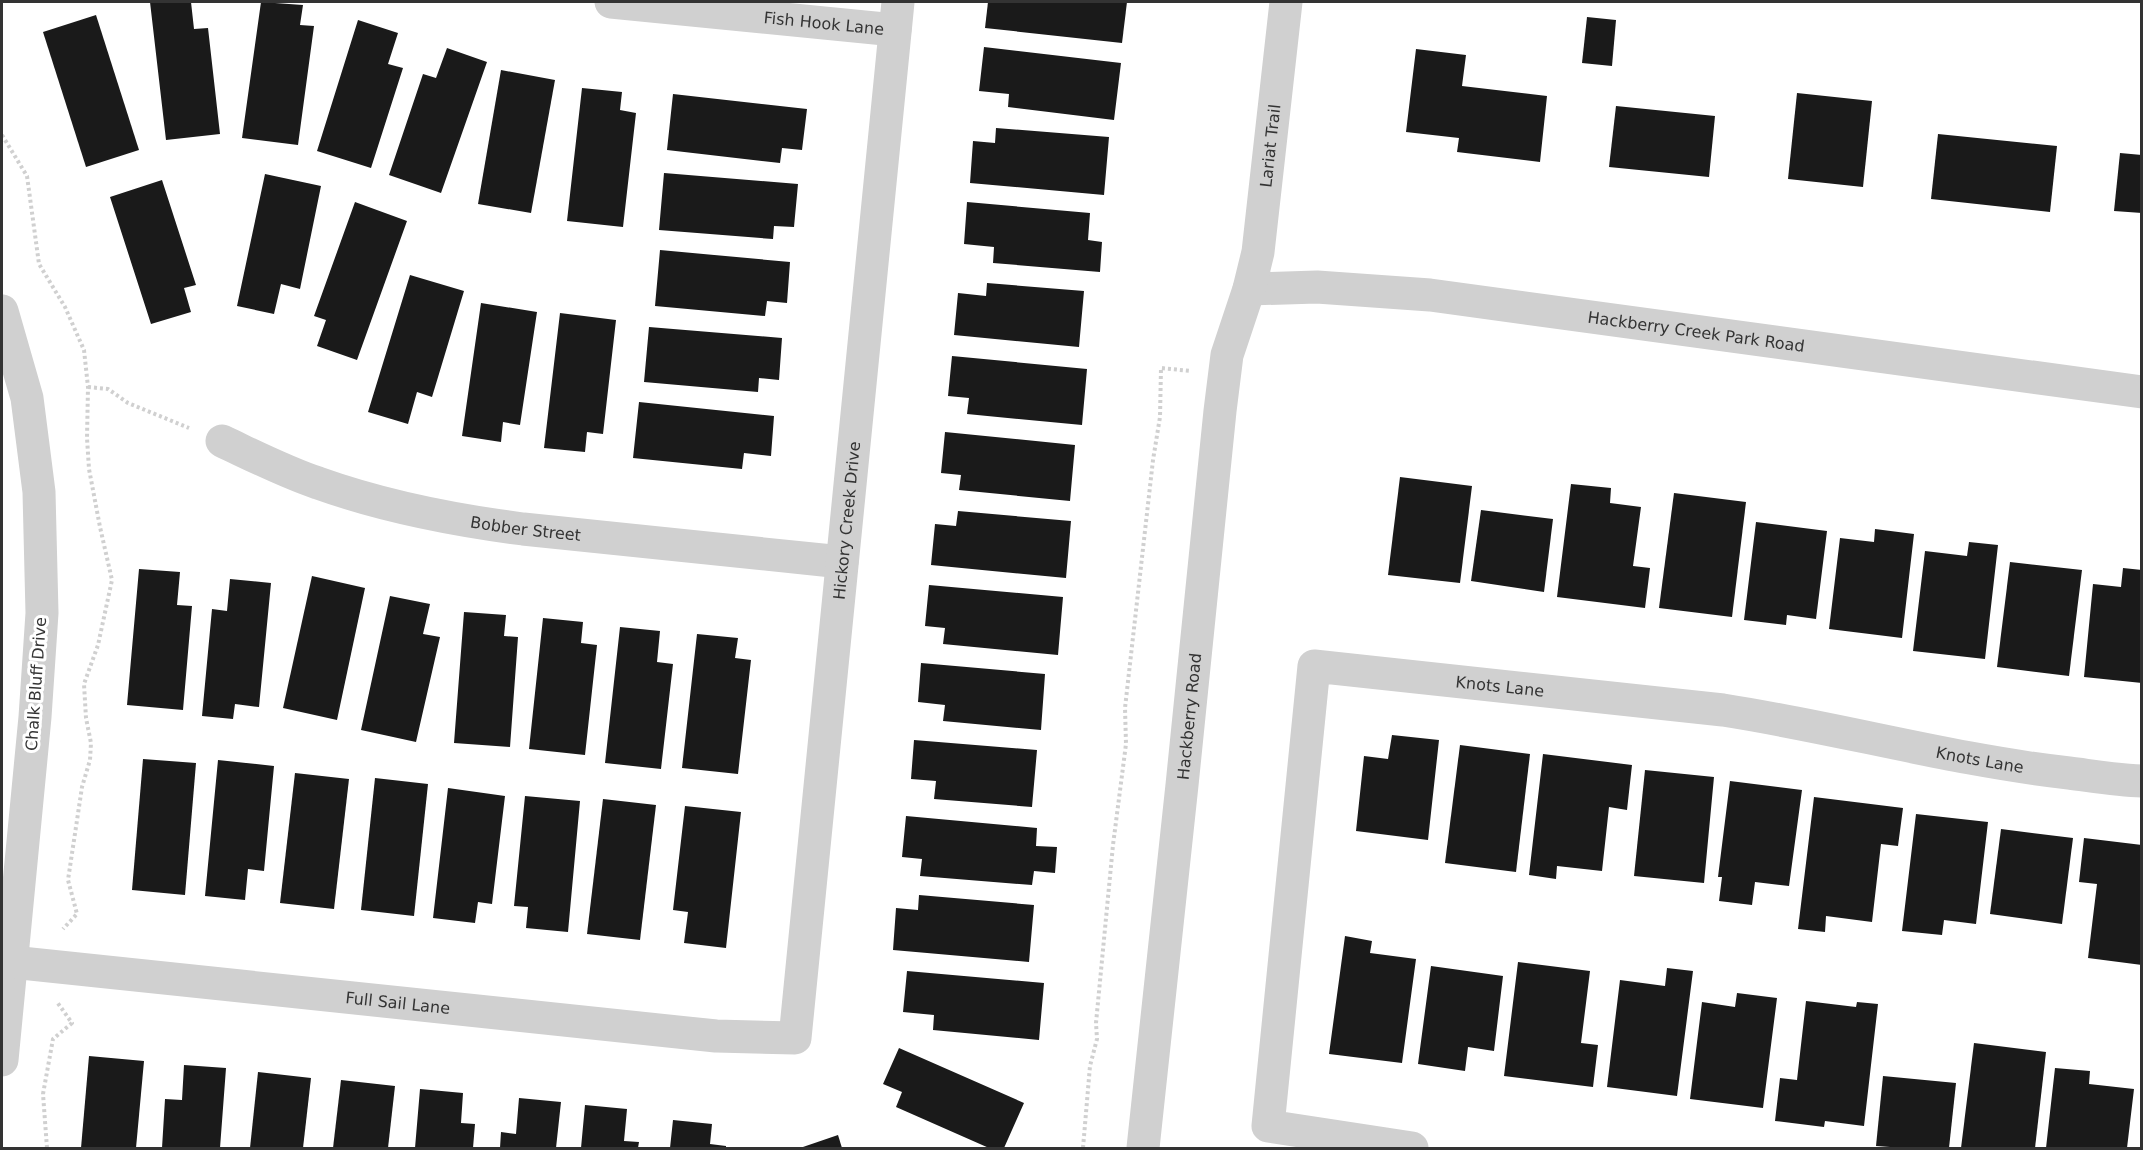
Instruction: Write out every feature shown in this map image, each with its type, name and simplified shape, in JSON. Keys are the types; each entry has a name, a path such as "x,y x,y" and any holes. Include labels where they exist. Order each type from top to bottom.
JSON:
{"street":[{"name":"Fish Hook Lane","path":"611,2 897,16"},
{"name":"Lariat Trail","path":"1249,289 1258,252 1286,2"},
{"name":"Hickory Creek Drive","path":"795,1038 897,16"},
{"name":"Hackberry Creek Park Road","path":"1249,289 1317,287 1430,295 2142,392"},
{"name":"Hackberry Road","path":"1143,1149 1224,375 1227,355 1249,289"},
{"name":"Chalk Bluff Drive","path":"2,311 14,401 39,492 42,613 35,717 6,961 2,1059"},
{"name":"Bobber Street","path":"222,441 270,464 318,483 419,513 471,523 842,562"},
{"name":"Knots Lane","path":"1412,1149 1268,1126 1314,666 1723,710 1788,720 1914,748 2028,768 2142,781"},
{"name":"Full Sail Lane","path":"6,961 716,1036 795,1038"}],"path":[{"path":"1083,1149 1090,1066 1097,1039 1096,1023 1112,857 1125,755 1126,696 1160,417 1161,368 1224,375"},
{"path":"88,387 108,389 128,403 222,441"},
{"path":"47,1149 43,1094 53,1039 72,1023 57,1002"}],"building":[{"path":"150,2 191,2 194,29 208,28 220,134 166,140"},
{"path":"261,2 303,5 300,25 314,26 298,145 242,138"},
{"path":"988,2 1127,2 1122,43 985,28"},
{"path":"96,15 139,150 86,167 43,32"},
{"path":"1587,17 1616,20 1612,66 1582,63"},
{"path":"358,20 398,33 388,64 403,68 371,168 317,151"},
{"path":"984,47 1121,63 1114,120 1008,107 1009,94 979,91"},
{"path":"447,48 487,62 441,193 389,175 423,74 436,78"},
{"path":"1416,49 1466,55 1462,86 1547,96 1540,162 1457,152 1459,138 1406,132"},
{"path":"501,70 555,80 531,213 478,204"},
{"path":"582,88 622,92 620,110 636,113 623,227 567,221"},
{"path":"1797,93 1872,101 1863,187 1788,179"},
{"path":"673,94 807,109 802,150 782,148 780,163 667,150"},
{"path":"1616,106 1715,116 1709,177 1609,167"},
{"path":"996,128 1109,137 1104,195 970,183 973,141 995,143"},
{"path":"1938,134 2057,146 2050,212 1931,199"},
{"path":"2120,153 2142,155 2142,213 2114,211"},
{"path":"664,173 798,184 794,227 774,226 773,239 659,230"},
{"path":"265,174 321,186 300,289 281,284 274,314 237,306"},
{"path":"162,180 196,285 184,288 191,312 151,324 110,197"},
{"path":"355,202 407,221 357,360 317,346 326,320 314,316"},
{"path":"967,202 1090,213 1088,240 1102,242 1100,272 993,263 994,247 964,244"},
{"path":"660,250 790,262 787,303 767,301 765,316 655,306"},
{"path":"410,275 464,291 432,397 417,392 408,424 368,412"},
{"path":"987,283 1084,291 1079,347 954,335 958,293 986,296"},
{"path":"481,303 537,312 520,425 503,422 501,442 462,436"},
{"path":"560,313 616,320 603,434 587,432 585,452 544,448"},
{"path":"649,327 782,338 779,380 759,378 758,392 644,382"},
{"path":"952,356 1087,369 1082,425 967,414 969,398 948,396"},
{"path":"639,402 774,416 771,456 744,453 742,469 633,458"},
{"path":"945,432 1075,445 1070,501 959,490 961,475 941,473"},
{"path":"1400,477 1472,486 1460,583 1388,575"},
{"path":"1571,484 1611,488 1610,503 1641,507 1633,566 1650,568 1645,608 1557,597"},
{"path":"1674,493 1746,502 1732,617 1659,608"},
{"path":"1481,510 1553,519 1544,592 1471,581"},
{"path":"958,511 1071,521 1066,578 931,565 935,524 956,526"},
{"path":"1756,522 1827,531 1816,619 1787,615 1786,625 1744,620"},
{"path":"1875,529 1914,534 1902,638 1829,629 1840,538 1874,542"},
{"path":"1969,542 1998,545 1985,659 1913,651 1925,551 1967,556"},
{"path":"2010,562 2082,570 2069,676 1997,667"},
{"path":"2123,568 2142,570 2142,683 2084,677 2093,584 2121,587"},
{"path":"139,569 180,572 177,605 192,606 183,710 127,705"},
{"path":"312,576 365,588 337,720 283,708"},
{"path":"230,579 271,583 259,707 235,704 233,719 202,716 212,609 227,611"},
{"path":"929,585 1063,597 1058,655 943,644 945,628 925,626"},
{"path":"390,596 430,604 423,634 440,637 416,742 361,730"},
{"path":"464,612 506,615 504,636 518,637 510,747 454,743"},
{"path":"543,618 583,622 581,643 597,645 585,755 529,749"},
{"path":"620,627 660,631 657,662 673,664 661,769 605,763"},
{"path":"697,634 738,638 735,658 751,660 738,774 682,768"},
{"path":"921,663 1045,674 1041,730 943,721 945,705 918,702"},
{"path":"1392,735 1439,740 1428,840 1356,831 1364,756 1388,759"},
{"path":"914,740 1037,750 1032,807 934,799 936,781 911,779"},
{"path":"1460,745 1530,754 1516,872 1445,863"},
{"path":"1543,754 1632,765 1627,810 1609,807 1602,871 1557,866 1556,879 1529,875"},
{"path":"143,759 196,763 185,895 132,890"},
{"path":"218,760 274,766 264,871 248,869 245,900 205,896"},
{"path":"1645,770 1714,777 1704,883 1634,876"},
{"path":"295,773 349,779 334,909 280,903"},
{"path":"375,778 428,784 414,916 361,910"},
{"path":"1730,781 1802,790 1789,886 1755,882 1752,905 1719,901 1722,877 1718,877"},
{"path":"448,788 505,796 492,904 478,902 475,923 433,918"},
{"path":"525,796 580,801 568,932 526,928 528,907 514,906"},
{"path":"1814,797 1903,808 1898,846 1881,844 1872,922 1826,916 1825,932 1798,929"},
{"path":"603,799 656,805 640,940 587,934"},
{"path":"685,806 741,812 726,948 684,943 688,912 673,910"},
{"path":"1916,814 1988,822 1976,924 1944,920 1942,935 1902,931"},
{"path":"906,816 1037,828 1036,846 1057,847 1055,873 1034,871 1032,885 920,876 922,859 902,857"},
{"path":"2001,829 2073,838 2062,924 1990,914"},
{"path":"2084,838 2142,845 2142,965 2088,958 2097,884 2079,882"},
{"path":"919,895 1034,905 1029,962 893,950 896,908 918,910"},
{"path":"1345,936 1372,941 1370,953 1416,959 1402,1063 1329,1054"},
{"path":"1518,962 1590,971 1581,1043 1598,1045 1593,1087 1504,1076"},
{"path":"1431,966 1503,976 1494,1051 1468,1047 1465,1071 1418,1064"},
{"path":"1667,968 1693,971 1677,1096 1607,1087 1620,980 1665,986"},
{"path":"907,971 1044,983 1039,1040 933,1030 934,1015 903,1012"},
{"path":"1737,993 1777,998 1763,1108 1690,1099 1702,1002 1735,1007"},
{"path":"1806,1001 1856,1007 1857,1002 1878,1004 1864,1126 1825,1121 1824,1127 1775,1121 1780,1078 1797,1080"},
{"path":"1974,1043 2046,1052 2035,1148 1961,1148"},
{"path":"899,1048 1024,1103 1004,1148 989,1148 896,1107 902,1092 883,1084"},
{"path":"89,1056 144,1061 136,1148 81,1148"},
{"path":"184,1065 226,1068 220,1148 162,1148 165,1099 182,1100"},
{"path":"2055,1068 2090,1071 2089,1084 2134,1089 2127,1148 2046,1148"},
{"path":"258,1072 311,1078 303,1148 250,1148"},
{"path":"1883,1076 1956,1083 1949,1148 1876,1146"},
{"path":"341,1080 395,1086 388,1148 333,1148"},
{"path":"420,1089 463,1093 461,1123 475,1124 473,1148 415,1148"},
{"path":"519,1098 561,1102 556,1148 500,1148 501,1132 516,1134"},
{"path":"585,1105 627,1109 624,1141 639,1142 638,1148 581,1148"},
{"path":"673,1120 712,1124 710,1144 726,1146 726,1148 670,1148"},
{"path":"838,1135 842,1148 800,1148"}]}
